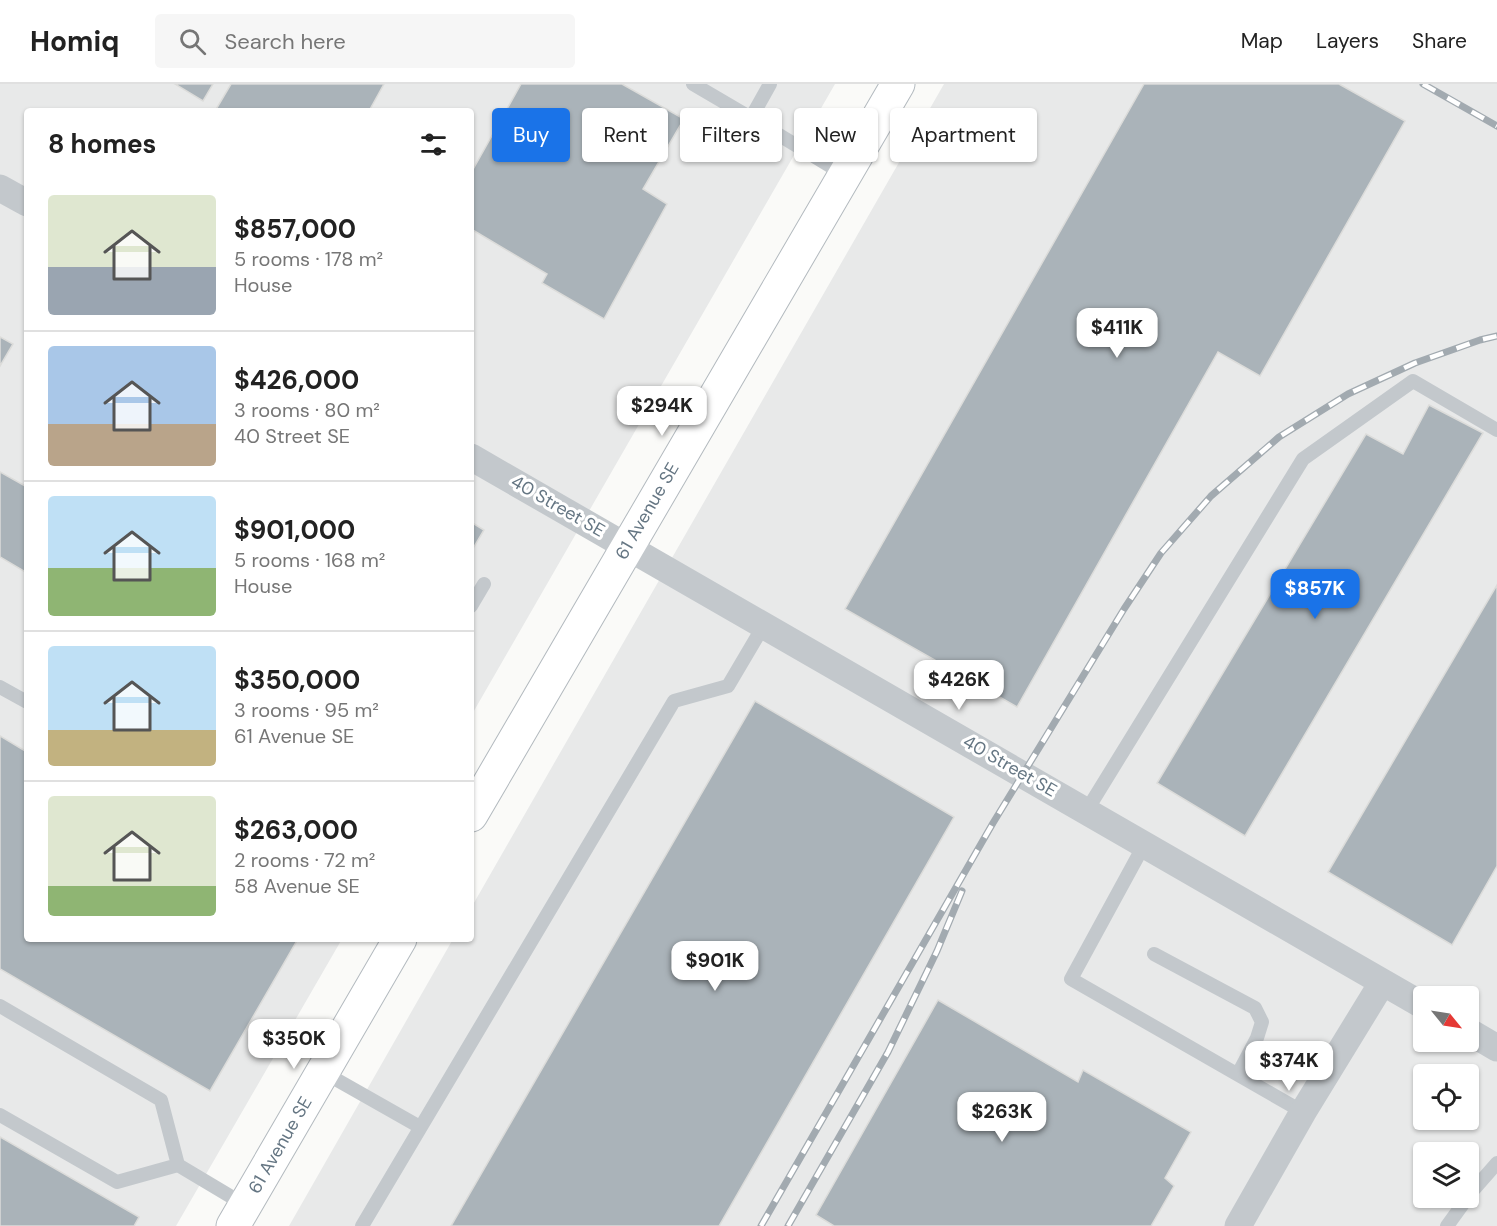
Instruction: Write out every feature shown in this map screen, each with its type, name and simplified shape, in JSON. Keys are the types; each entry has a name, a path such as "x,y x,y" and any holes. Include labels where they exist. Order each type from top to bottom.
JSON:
{"street":[{"name":"61 Avenue SE","path":"474,810 898,84"},
{"path":"0,188 24,201"},
{"name":"40 Street SE","path":"474,459 1413,1000"},
{"name":"61 Avenue SE","path":"239,1216 398,942"},
{"path":"1238,1226 1303,1112 1382,983"},
{"path":"1479,1037 1497,1048"}],"lane":[{"path":"693,84 734,108"},
{"path":"757,108 770,84"},
{"path":"782,137 845,175"},
{"path":"1087,810 1303,459 1413,381 1497,430"},
{"path":"474,601 484,584"},
{"path":"362,1226 674,701 728,686 764,625"},
{"path":"0,687 24,700"},
{"path":"1144,845 1071,979 1303,1112"},
{"path":"1154,954 1255,1008 1262,1022 1257,1038 1238,1074"},
{"path":"0,1006 161,1100 178,1165 239,1216"},
{"path":"323,1072 420,1127"},
{"path":"0,1115 117,1182 178,1165"},
{"path":"1479,1184 1497,1163"},
{"path":"1447,1226 1460,1208"}],"shaded area":[{"path":"0,84 835,84 821,108 794,108 794,155 474,711 474,108 24,108 24,942 340,942 176,1226 0,1226"},
{"path":"944,84 1497,84 1497,1226 289,1226 451,942 474,942 474,903 899,162 1037,162 1037,108 930,108"}],"building":[{"path":"175,84 213,84 203,101"},
{"path":"231,84 384,84 371,108 217,108"},
{"path":"521,84 622,84 665,108 582,108 582,162 659,162 643,189 667,204 604,319 542,283 547,274 474,231 474,168 492,136 492,162 570,162 570,108 508,108"},
{"path":"1144,84 1339,84 1405,121 1260,376 1218,352 1017,707 845,609"},
{"path":"668,110 680,117 680,126 668,146"},
{"path":"0,337 13,344 0,366"},
{"path":"1429,405 1483,433 1245,836 1157,783 1366,434 1403,454"},
{"path":"0,472 24,485 24,571 0,557"},
{"path":"474,524 484,530 474,547"},
{"path":"1497,585 1497,866 1452,945 1328,872"},
{"path":"755,701 954,817 719,1226 451,1226"},
{"path":"0,736 24,750 24,942 296,942 210,1091 0,969"},
{"path":"938,1000 1078,1082 1083,1070 1191,1132 1165,1178 1174,1186 1151,1226 834,1226 816,1215"},
{"path":"0,1137 139,1217 134,1226 0,1226"}],"railway":[{"path":"1423,84 1497,126"},
{"path":"761,1226 993,823 1124,609 1161,553 1211,496 1279,437 1348,394 1415,363 1497,336"},
{"path":"788,1226 888,1052 937,951 962,891"}]}
